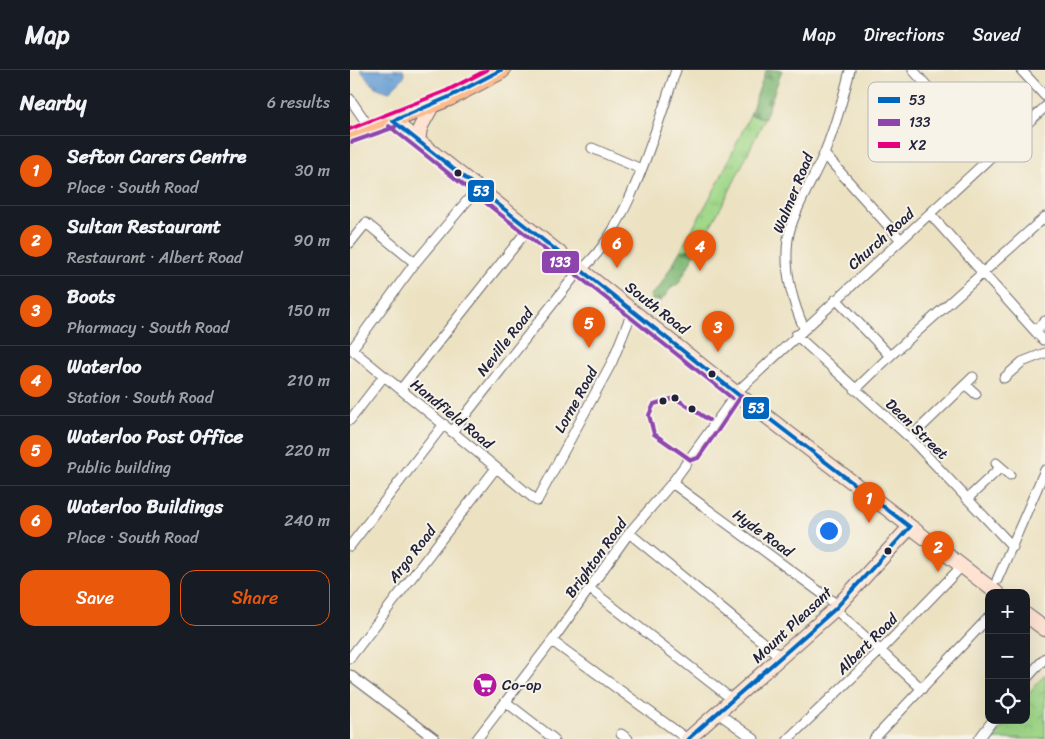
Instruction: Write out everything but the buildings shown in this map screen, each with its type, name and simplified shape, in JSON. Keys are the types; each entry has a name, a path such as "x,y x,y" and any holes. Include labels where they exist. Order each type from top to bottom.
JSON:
{"highway":[{"path":"350,136 433,104 501,70"}],"street":[{"name":"Neville Road","path":"452,432 611,234 641,169 676,70"},
{"name":"Walmer Road","path":"804,328 796,310 790,285 787,258 788,237 824,154 842,101 850,70"},
{"path":"913,70 923,82"},
{"path":"1021,70 1045,96"},
{"path":"350,98 370,128"},
{"path":"418,142 420,128 433,104"},
{"name":"Church Road","path":"1032,119 1045,107"},
{"name":"South Road","path":"393,121 736,393 962,566 997,587"},
{"path":"592,148 641,169"},
{"path":"824,154 901,240"},
{"name":"Church Road","path":"736,393 984,162"},
{"path":"351,348 415,263 477,189"},
{"path":"930,214 1043,340"},
{"path":"855,390 890,356 984,274 1045,217"},
{"path":"350,243 366,223 415,263"},
{"path":"401,390 529,228"},
{"path":"836,299 890,356"},
{"name":"Lorne Road","path":"537,501 638,314"},
{"path":"1035,331 1045,321"},
{"name":"Dean Street","path":"796,336 910,438 1013,547"},
{"name":"Handfield Road","path":"351,348 537,501"},
{"path":"1004,378 1022,362 1045,353"},
{"path":"350,420 384,376"},
{"path":"910,438 974,377"},
{"path":"966,385 976,394"},
{"name":"Brighton Road","path":"477,739 552,642 629,534 672,483 736,393"},
{"path":"350,546 444,424"},
{"path":"967,499 998,465 1010,475"},
{"name":"Argo Road","path":"350,658 496,468"},
{"path":"997,587 1045,470"},
{"name":"Hyde Road","path":"672,483 837,607 922,688"},
{"name":"Mount Pleasant","path":"687,739 782,658 837,607 910,527"},
{"path":"629,534 782,658"},
{"name":"Albert Road","path":"788,739 881,650 962,566"},
{"path":"590,589 733,700"},
{"path":"1030,618 1045,629"},
{"path":"874,739 985,621"},
{"path":"552,642 687,739"},
{"path":"1030,675 1045,658"},
{"path":"350,675 435,739"},
{"path":"506,702 554,739"},
{"path":"718,713 754,739"},
{"path":"979,739 990,724"}],"green space":[{"path":"766,70 782,70 765,118 750,115"},
{"path":"750,115 765,118 725,200 698,248 695,246 694,249 680,251 717,185"},
{"path":"695,246 698,248 679,283 670,289 661,301 651,300 650,295 659,288 680,251 693,249"},
{"path":"1045,674 1045,739 993,739 1004,724 1030,724 1030,691"}],"water":[{"path":"360,70 403,70 405,76 389,92 375,87"}],"transit line":[{"name":"X2","path":"350,129 446,91 487,70"},
{"name":"53","path":"501,70 449,97 393,121 736,393 910,527"},
{"name":"133","path":"389,126 732,398"},
{"name":"133","path":"352,142 395,127"},
{"name":"133","path":"717,432 741,396"},
{"name":"133","path":"709,420 675,398 654,404 649,415 654,434 691,460 698,458 715,434"},
{"name":"53","path":"688,739 835,609 910,527"}],"place":[{"name":"Waterloo Buildings","path":"617,268"},
{"name":"Waterloo","path":"700,271"},
{"name":"Waterloo Post Office","path":"589,348"},
{"name":"Boots","path":"718,352"},
{"name":"Sefton Carers Centre","path":"869,523"},
{"name":"Sultan Restaurant","path":"938,572"},
{"name":"Co-op","path":"485,685"}]}
